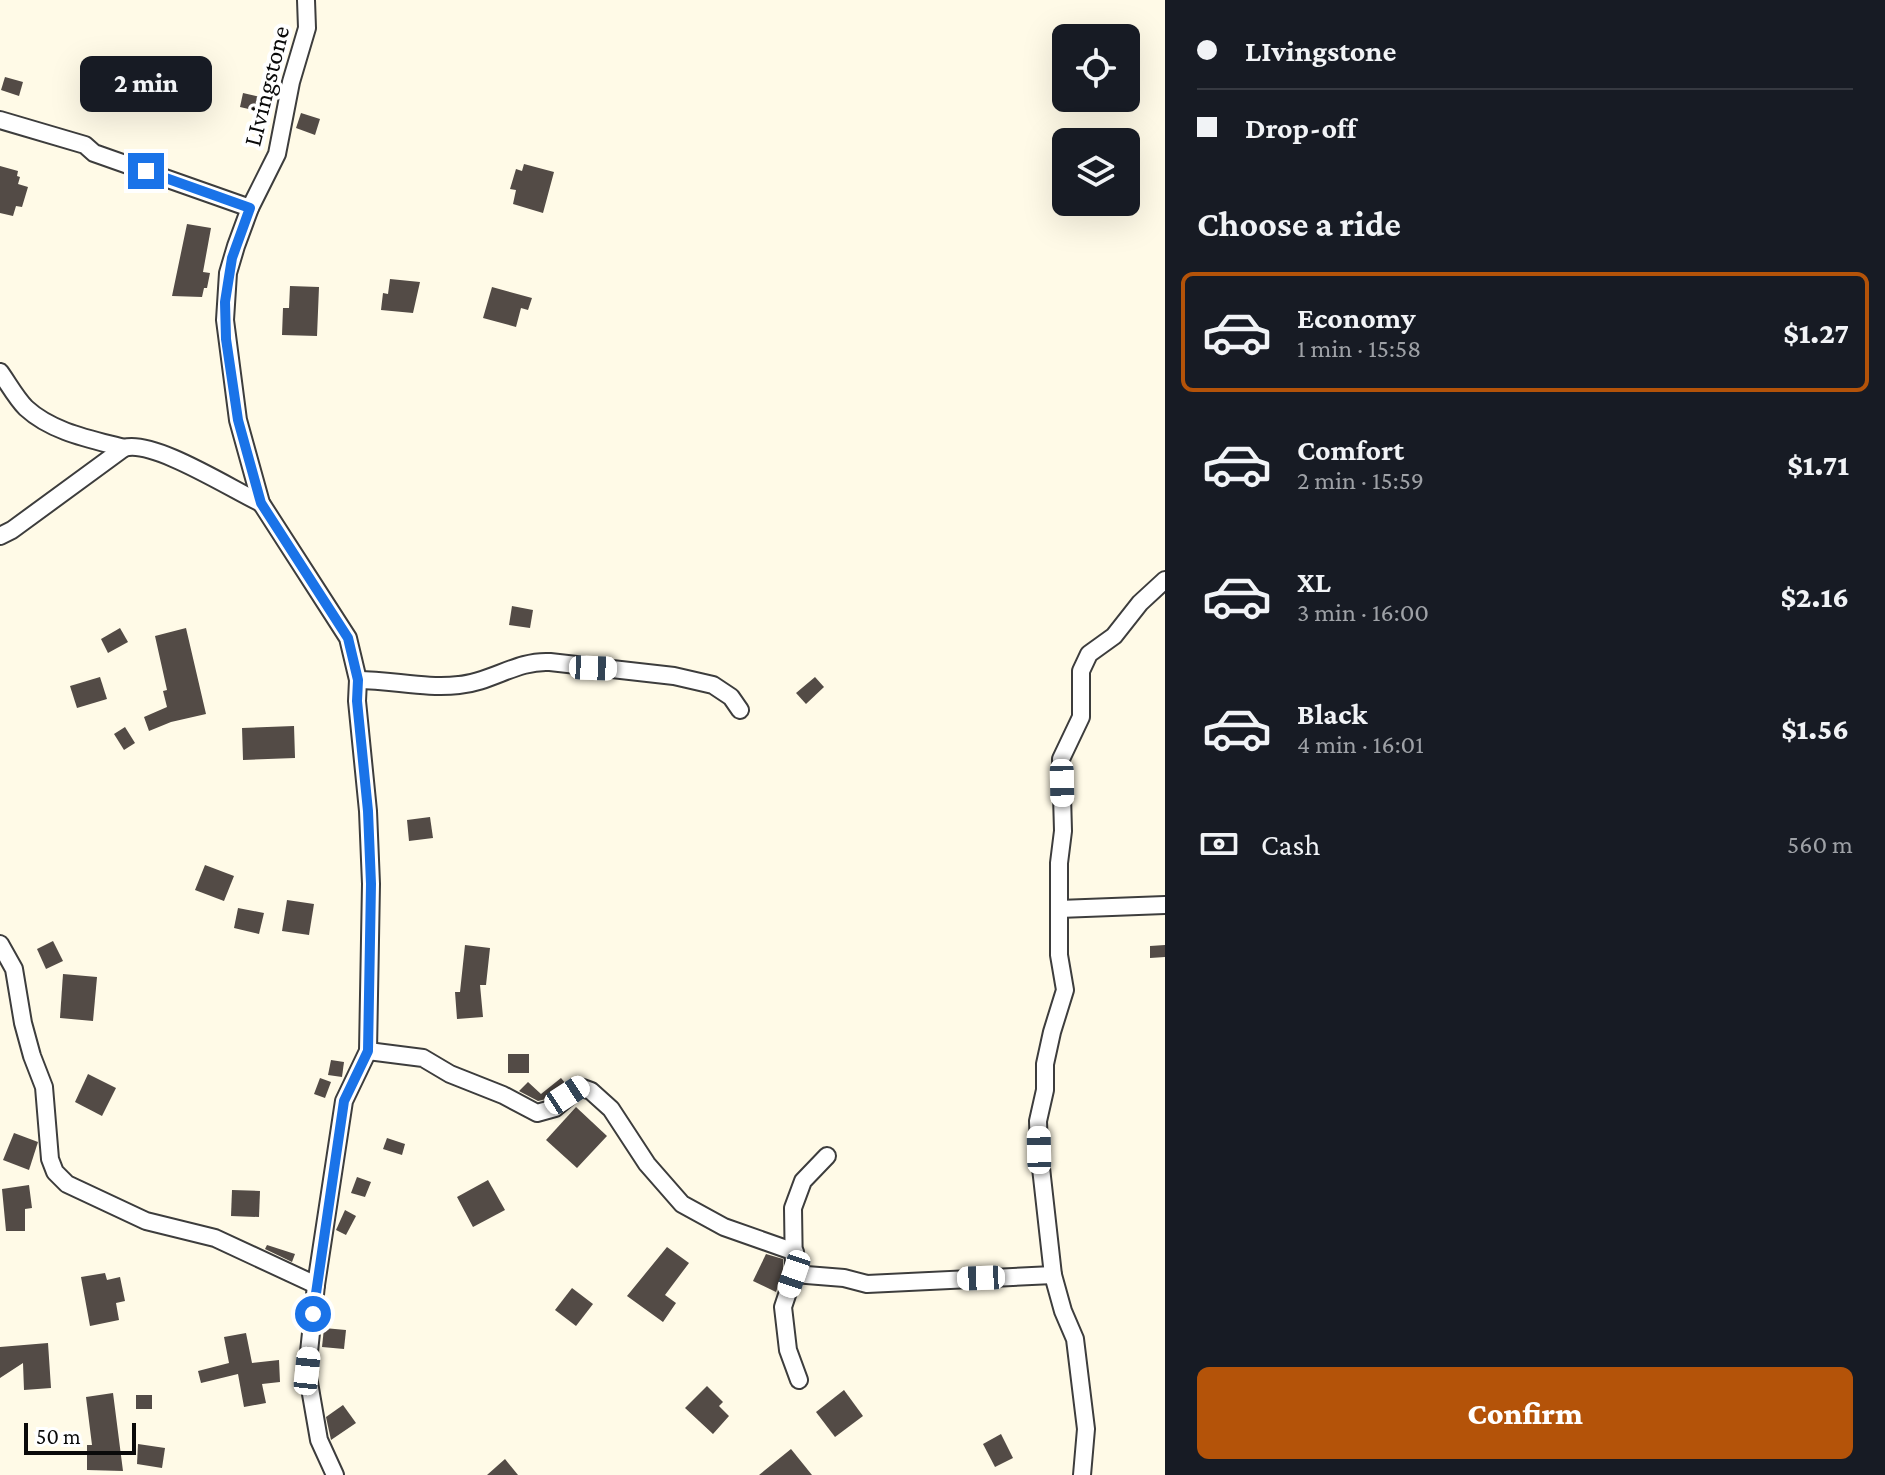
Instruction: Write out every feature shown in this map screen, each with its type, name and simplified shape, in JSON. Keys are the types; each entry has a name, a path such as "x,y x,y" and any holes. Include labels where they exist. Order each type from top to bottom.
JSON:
{"street":[{"name":"LIvingstone","path":"306,0 307,28 291,82 277,154 250,208 228,273 225,320 238,420 261,503 348,638 358,680 371,884 368,1051 344,1101 316,1285 307,1371 319,1440 335,1475"},
{"path":"0,120 85,145 94,153 250,208"},
{"path":"0,372 24,406 46,423 124,448"},
{"path":"0,536 124,448 133,445 157,452 261,503"},
{"path":"1082,1475 1086,1429 1075,1339 1053,1275 1038,1121 1052,1032 1065,990 1059,955 1063,831 1061,759 1081,717 1081,671 1089,654 1114,636 1140,603 1165,580"},
{"path":"358,680 458,686 488,680 532,661 550,662 674,676 713,685 731,697 740,710"},
{"path":"1059,909 1165,905"},
{"path":"0,944 14,969 29,1045 44,1087 50,1159 55,1172 67,1184 146,1221 215,1238 316,1285"},
{"path":"368,1051 423,1058 450,1074 503,1095 537,1113 555,1108 580,1087 591,1091 611,1109 647,1164 682,1204 724,1227 795,1252"},
{"path":"799,1380 788,1350 783,1307 794,1274 793,1208 803,1181 827,1156"},
{"path":"794,1274 844,1278 867,1284 1053,1275"}],"building":[{"path":"5,77 23,82 19,96 1,90"},
{"path":"243,93 260,97 257,111 240,107"},
{"path":"301,113 320,119 315,135 296,128"},
{"path":"524,164 554,172 543,213 513,204 516,190 510,189 516,169 522,171"},
{"path":"0,166 18,171 18,184 28,187 22,207 16,206 13,216 0,213"},
{"path":"187,224 211,228 203,272 210,273 202,297 172,296"},
{"path":"390,279 420,282 413,313 381,310 383,293 388,294"},
{"path":"290,286 319,287 317,336 282,335 283,308 289,308"},
{"path":"492,287 532,298 528,310 521,308 516,327 483,318"},
{"path":"512,606 533,610 530,628 509,625"},
{"path":"120,628 128,642 108,653 101,639"},
{"path":"186,628 206,714 149,731 144,717 167,707 163,691 167,690 155,636"},
{"path":"100,677 107,699 77,708 70,686"},
{"path":"815,677 824,687 806,704 796,693"},
{"path":"294,726 295,758 243,760 242,728"},
{"path":"125,727 135,743 124,750 114,734"},
{"path":"430,817 433,838 409,841 407,820"},
{"path":"205,865 234,876 224,901 195,890"},
{"path":"287,900 314,904 309,935 282,931"},
{"path":"238,908 264,913 259,934 234,928"},
{"path":"53,941 63,961 46,969 37,949"},
{"path":"465,945 490,948 486,985 480,985 483,1017 457,1019 455,992 460,992"},
{"path":"1165,945 1165,957 1150,958 1150,946"},
{"path":"63,974 97,977 93,1021 60,1018"},
{"path":"508,1054 529,1054 529,1073 508,1073"},
{"path":"331,1060 344,1062 342,1077 328,1075"},
{"path":"88,1074 116,1088 102,1116 75,1102"},
{"path":"320,1078 331,1082 325,1098 314,1094"},
{"path":"561,1078 566,1084 550,1098 538,1101 519,1091 528,1082 541,1094"},
{"path":"576,1107 607,1136 577,1168 546,1140"},
{"path":"14,1133 38,1142 29,1170 3,1160"},
{"path":"387,1138 405,1144 402,1155 383,1149"},
{"path":"357,1177 371,1182 365,1197 351,1193"},
{"path":"488,1180 505,1210 473,1227 457,1197"},
{"path":"29,1185 32,1208 25,1209 25,1231 6,1231 2,1189"},
{"path":"232,1190 260,1191 259,1217 231,1216"},
{"path":"345,1210 356,1216 346,1235 336,1230"},
{"path":"267,1245 295,1254 292,1262 265,1249"},
{"path":"667,1247 689,1263 665,1295 676,1303 663,1322 627,1296"},
{"path":"766,1254 783,1259 783,1272 776,1292 753,1281"},
{"path":"105,1273 107,1280 120,1277 125,1301 116,1303 119,1320 90,1326 81,1277"},
{"path":"572,1288 593,1304 576,1326 555,1310"},
{"path":"324,1328 346,1330 344,1349 322,1347"},
{"path":"246,1333 252,1363 279,1360 280,1382 262,1384 266,1403 244,1407 238,1374 201,1383 198,1371 229,1363 224,1337"},
{"path":"48,1343 51,1388 24,1390 23,1363 0,1378 0,1347"},
{"path":"707,1386 723,1402 719,1406 729,1416 713,1434 685,1408"},
{"path":"844,1390 863,1416 835,1437 816,1412"},
{"path":"113,1393 123,1471 87,1470 87,1445 92,1445 86,1397"},
{"path":"136,1395 152,1395 152,1409 136,1409"},
{"path":"343,1405 356,1423 331,1440 326,1417"},
{"path":"1001,1434 1013,1458 995,1467 983,1444"},
{"path":"138,1444 165,1448 162,1468 137,1464"},
{"path":"791,1449 812,1475 759,1475"},
{"path":"505,1459 518,1475 487,1475"}],"route":[{"path":"146,171 250,208 228,273 225,302 226,339 238,420 261,503 348,638 358,680 371,884 368,1051 344,1101 313,1314"}]}
